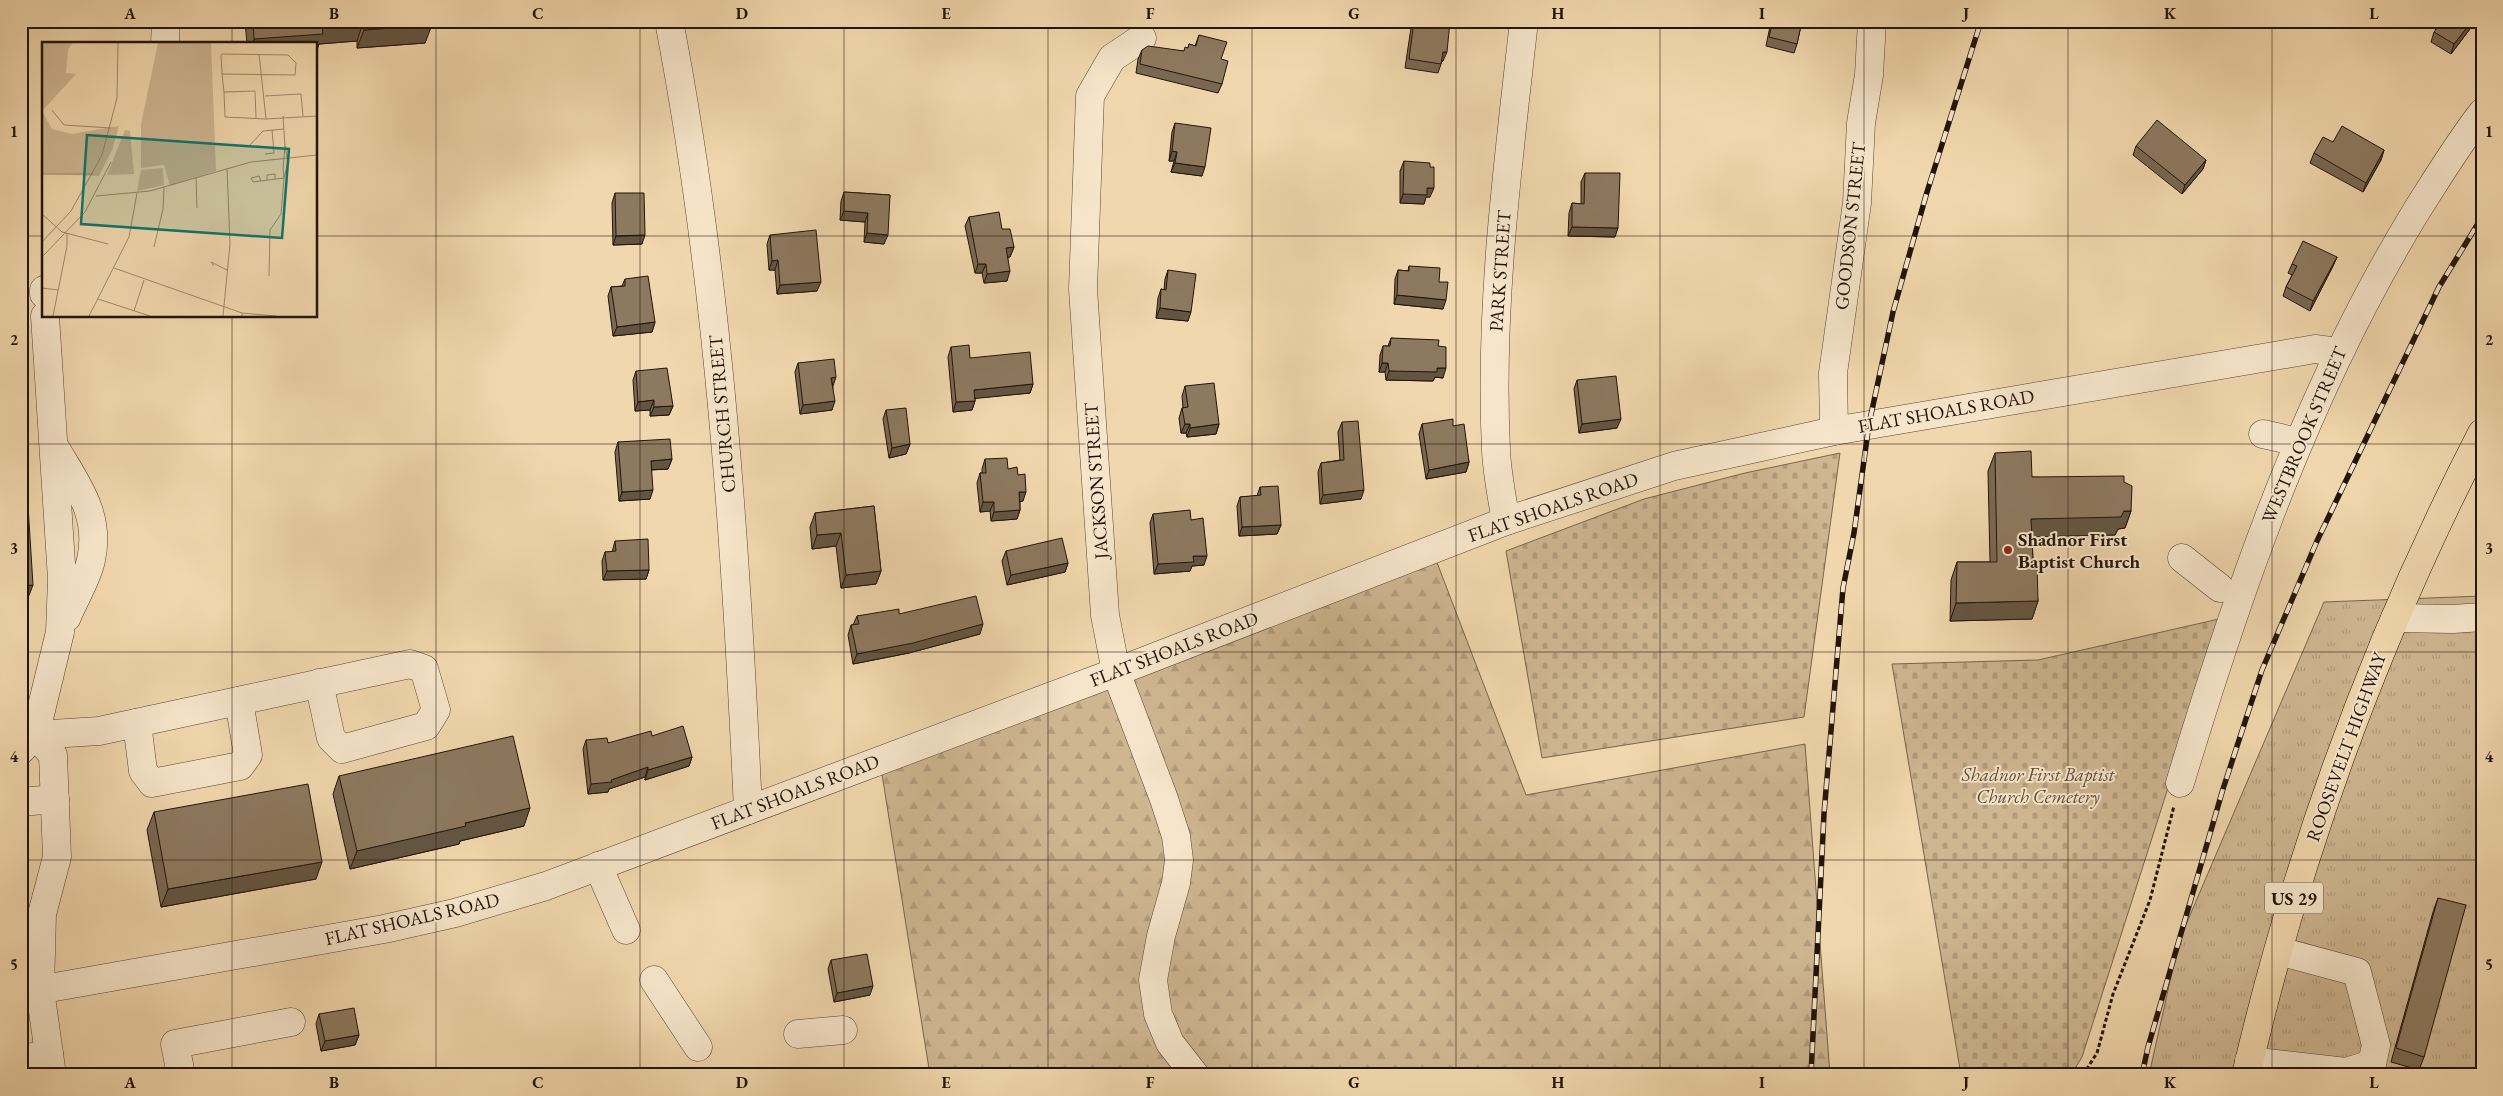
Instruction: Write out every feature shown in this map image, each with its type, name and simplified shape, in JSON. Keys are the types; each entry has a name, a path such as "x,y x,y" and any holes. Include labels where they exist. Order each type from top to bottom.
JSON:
{"main road":[{"name":"ROOSEVELT HIGHWAY","path":"2248,1068 2304,864 2368,680 2420,560 2482,433"}],"street":[{"path":"165,42 166,21"},
{"name":"CHURCH STREET","path":"669,21 688,121 723,405 748,810"},
{"name":"PARK STREET","path":"1506,521 1496,443 1494,380 1498,251 1524,21"},
{"name":"GOODSON STREET","path":"1834,431 1833,373 1857,203 1861,123 1869,75 1872,21"},
{"name":"JACKSON STREET","path":"1142,38 1112,58 1090,96 1083,289 1105,615 1116,672 1176,836 1179,860 1176,883 1160,936 1153,980 1158,1014 1170,1043 1195,1075"},
{"name":"WESTBROOK STREET","path":"2180,784 2220,651 2224,588 2298,442 2338,352 2392,252 2460,142 2482,112"},
{"path":"28,743 60,632 62,579 45,318"},
{"name":"FLAT SHOALS ROAD","path":"31,991 384,929 455,913 546,886 1116,672 1506,521 1674,466 1834,431 2314,349 2338,352"},
{"path":"2262,434 2298,442"},
{"path":"2182,558 2224,588"},
{"path":"2394,618 2453,619 2482,617"},
{"path":"28,743 99,731 319,684"},
{"path":"137,723 143,771 152,783 240,766 248,755 239,701"},
{"path":"28,743 53,755 57,857 42,914 31,991 38,1064"},
{"path":"21,802 55,799"},
{"path":"598,866 626,930"},
{"path":"2248,1068 2346,1072 2372,1064 2376,1045 2357,972 2279,951"},
{"path":"654,980 698,1047"},
{"path":"181,1075 175,1044 291,1022"},
{"path":"798,1034 843,1030"}],"path":[{"path":"2082,1075 2097,1053 2112,994 2150,900 2180,784"}],"green space":[{"path":"1840,453 1804,717 1542,758 1506,551 1644,499 1745,473"},
{"path":"1431,547 1526,795 1805,744 1830,1075 930,1075 881,768"},
{"path":"2482,596 2482,1075 2149,1075 2179,941 2324,602"},
{"name":"Shadnor First Baptist Church Cemetery","path":"2219,619 2189,710 2167,791 2082,1057 2071,1075 1961,1075 1892,664 2038,660"}],"building":[{"path":"253,21 432,21 432,25 364,30 363,23 322,26 323,34 254,39"},
{"path":"1414,21 1450,21 1447,52 1443,52 1441,64 1409,59"},
{"path":"1773,21 1802,21 1797,44 1769,37"},
{"path":"2440,21 2472,21 2454,44 2434,32 2441,23"},
{"path":"1199,35 1227,42 1221,59 1228,61 1222,84 1140,64 1142,50 1148,46 1184,51 1185,47 1188,48 1189,44 1196,46"},
{"path":"2157,120 2206,160 2185,185 2136,146"},
{"path":"1175,123 1211,128 1205,167 1175,163 1177,152 1172,151"},
{"path":"2342,126 2384,150 2366,183 2314,153 2323,137 2333,142"},
{"path":"1404,161 1430,163 1430,167 1434,167 1434,188 1427,188 1427,195 1403,194"},
{"path":"1585,173 1620,173 1618,228 1572,227 1572,203 1584,204"},
{"path":"844,192 890,195 888,235 867,233 868,213 844,211"},
{"path":"615,193 644,193 645,235 616,236"},
{"path":"999,212 1002,229 1010,229 1014,247 1006,248 1010,271 987,274 986,264 978,264 969,217"},
{"path":"816,230 821,282 780,285 778,260 772,261 770,235"},
{"path":"2303,241 2337,257 2313,301 2286,287 2297,266 2292,264"},
{"path":"1409,266 1440,268 1439,282 1448,282 1446,300 1397,295 1398,270 1409,271"},
{"path":"1168,270 1196,274 1191,312 1160,308 1161,289 1166,290"},
{"path":"648,276 655,322 617,327 611,287 625,286 625,279"},
{"path":"1391,338 1439,340 1438,346 1446,347 1446,368 1437,368 1437,372 1389,371 1388,363 1382,363 1383,346 1390,346"},
{"path":"969,345 970,358 1030,352 1033,384 974,390 975,401 956,402 951,347"},
{"path":"834,359 836,377 831,378 835,401 803,405 798,363"},
{"path":"667,368 673,406 654,407 654,400 638,402 636,371"},
{"path":"1616,376 1621,419 1582,424 1577,380"},
{"path":"1214,383 1219,424 1190,428 1190,424 1185,424 1182,408 1188,407 1185,386"},
{"path":"906,408 910,444 892,448 886,410"},
{"path":"1453,419 1453,426 1464,424 1469,462 1429,470 1422,424"},
{"path":"1358,421 1364,490 1323,495 1321,463 1344,460 1342,422"},
{"path":"670,439 672,459 651,461 653,490 622,492 618,442"},
{"name":"Shadnor First Baptist Church","path":"2031,451 2032,477 2124,476 2124,482 2132,486 2131,511 2124,511 2121,517 2031,519 2033,561 2037,561 2038,601 1956,603 1957,562 1997,562 1995,453"},
{"path":"1007,458 1008,469 1017,467 1018,475 1025,474 1026,492 1019,492 1020,510 994,512 994,502 983,502 980,473 986,473 985,459"},
{"path":"1278,486 1281,525 1242,527 1240,497 1261,495 1260,487"},
{"path":"28,506 33,585 21,586 21,507"},
{"path":"874,506 881,571 846,575 841,533 817,535 815,513"},
{"path":"1190,510 1191,520 1203,518 1207,556 1193,556 1194,562 1158,564 1153,514"},
{"path":"1062,538 1068,563 1011,575 1006,551"},
{"path":"648,539 649,570 607,571 605,552 616,551 615,541"},
{"path":"976,596 983,624 913,643 857,654 851,625 859,624 857,616 899,609 899,614"},
{"path":"683,726 692,757 648,770 648,767 611,780 612,782 591,784 586,740 607,738 608,743 651,731 652,736"},
{"path":"513,736 530,808 465,823 466,826 357,851 339,776"},
{"path":"308,784 322,862 168,889 154,812"},
{"path":"2438,898 2466,905 2424,1057 2396,1048"},
{"path":"867,954 873,986 837,993 831,960"},
{"path":"354,1008 359,1035 325,1041 319,1014"}],"railway":[{"path":"1811,1075 1824,814 1843,588 1854,533 1869,424 1893,312 1927,192 1981,21"},
{"path":"2142,1075 2148,1047 2223,789 2262,670 2317,541 2439,287 2482,217"}],"place":[{"name":"Shadnor First Baptist Church","path":"2008,550"}]}
